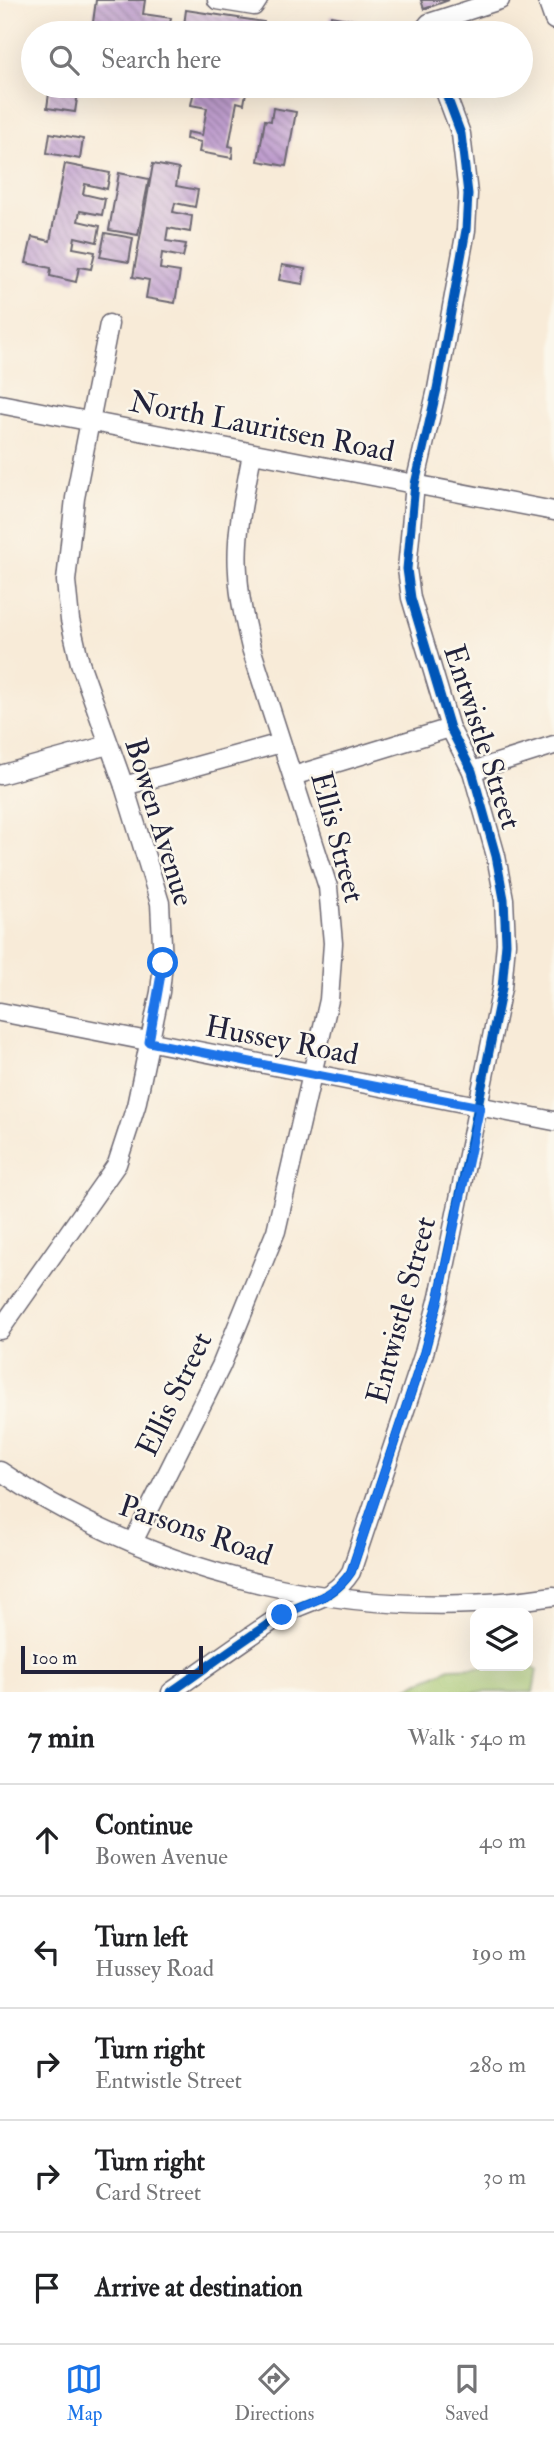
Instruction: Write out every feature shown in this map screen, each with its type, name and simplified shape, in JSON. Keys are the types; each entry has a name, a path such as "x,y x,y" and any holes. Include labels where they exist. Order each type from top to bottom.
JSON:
{"street":[{"path":"223,0 254,6 258,0"},
{"path":"435,21 500,0"},
{"path":"547,0 554,20"},
{"name":"Entwistle Street","path":"329,1596 340,1588 351,1572 424,1353 439,1297 480,1107 502,988 506,943 504,899 496,856 472,771 450,728 411,598 407,569 415,484 437,389 466,230 468,194 461,134 448,98"},
{"name":"Bowen Avenue","path":"0,1329 117,1164 136,1106 163,963 160,903 124,786 80,663 70,620 66,581 70,530 109,324"},
{"name":"North Lauritsen Road","path":"0,404 554,511"},
{"name":"Ellis Street","path":"133,1542 221,1366 276,1231 329,1000 332,908 251,648 237,570 244,496 253,453"},
{"path":"293,776 450,728"},
{"path":"124,786 281,743"},
{"path":"0,775 108,745"},
{"path":"472,771 554,745"},
{"name":"Hussey Road","path":"0,1012 554,1121"},
{"name":"Parsons Road","path":"0,1471 71,1515 133,1542 241,1581 329,1596 442,1605 490,1604 554,1596"},
{"path":"171,1692 282,1615 329,1596"}],"green space":[{"path":"470,1667 470,1671 537,1669 533,1692 398,1692 450,1668"}],"building":[{"path":"96,0 145,0 143,14 171,18 170,21 93,21"},
{"path":"421,0 449,0 424,9"},
{"path":"186,10 258,21 185,21"},
{"path":"331,16 358,21 330,21"},
{"path":"48,98 77,98 75,112 47,108"},
{"path":"192,98 245,98 244,104 237,102 229,146 233,147 232,158 199,152 201,142 186,139 187,132 202,135 207,108 191,105"},
{"path":"273,108 296,112 286,166 258,161 265,120 271,121"},
{"path":"50,133 83,139 80,159 47,153"},
{"path":"65,164 110,173 107,189 85,184 83,194 105,199 102,215 80,211 78,221 100,226 97,242 75,237 73,248 95,252 91,269 79,267 76,282 50,276 51,268 26,263 32,237 50,241"},
{"path":"153,164 179,169 176,186 198,190 195,207 175,203 173,212 192,216 190,232 168,228 166,241 186,244 183,257 162,253 160,269 180,272 175,303 146,298 149,280 133,277"},
{"path":"119,173 149,179 138,235 109,230"},
{"path":"105,233 133,238 129,262 100,257"},
{"path":"282,265 305,269 303,284 279,280"}],"cycle path":[{"path":"171,1692 279,1617 327,1595 351,1572 424,1353 439,1297 502,988 506,943 504,899 496,856 472,771 450,728 411,598 407,569 415,484 437,389 466,230 468,194 461,134 448,98"}],"route":[{"path":"163,963 160,992 149,1042 480,1107 439,1297 424,1353 351,1572 340,1588 329,1596 282,1615"}]}
